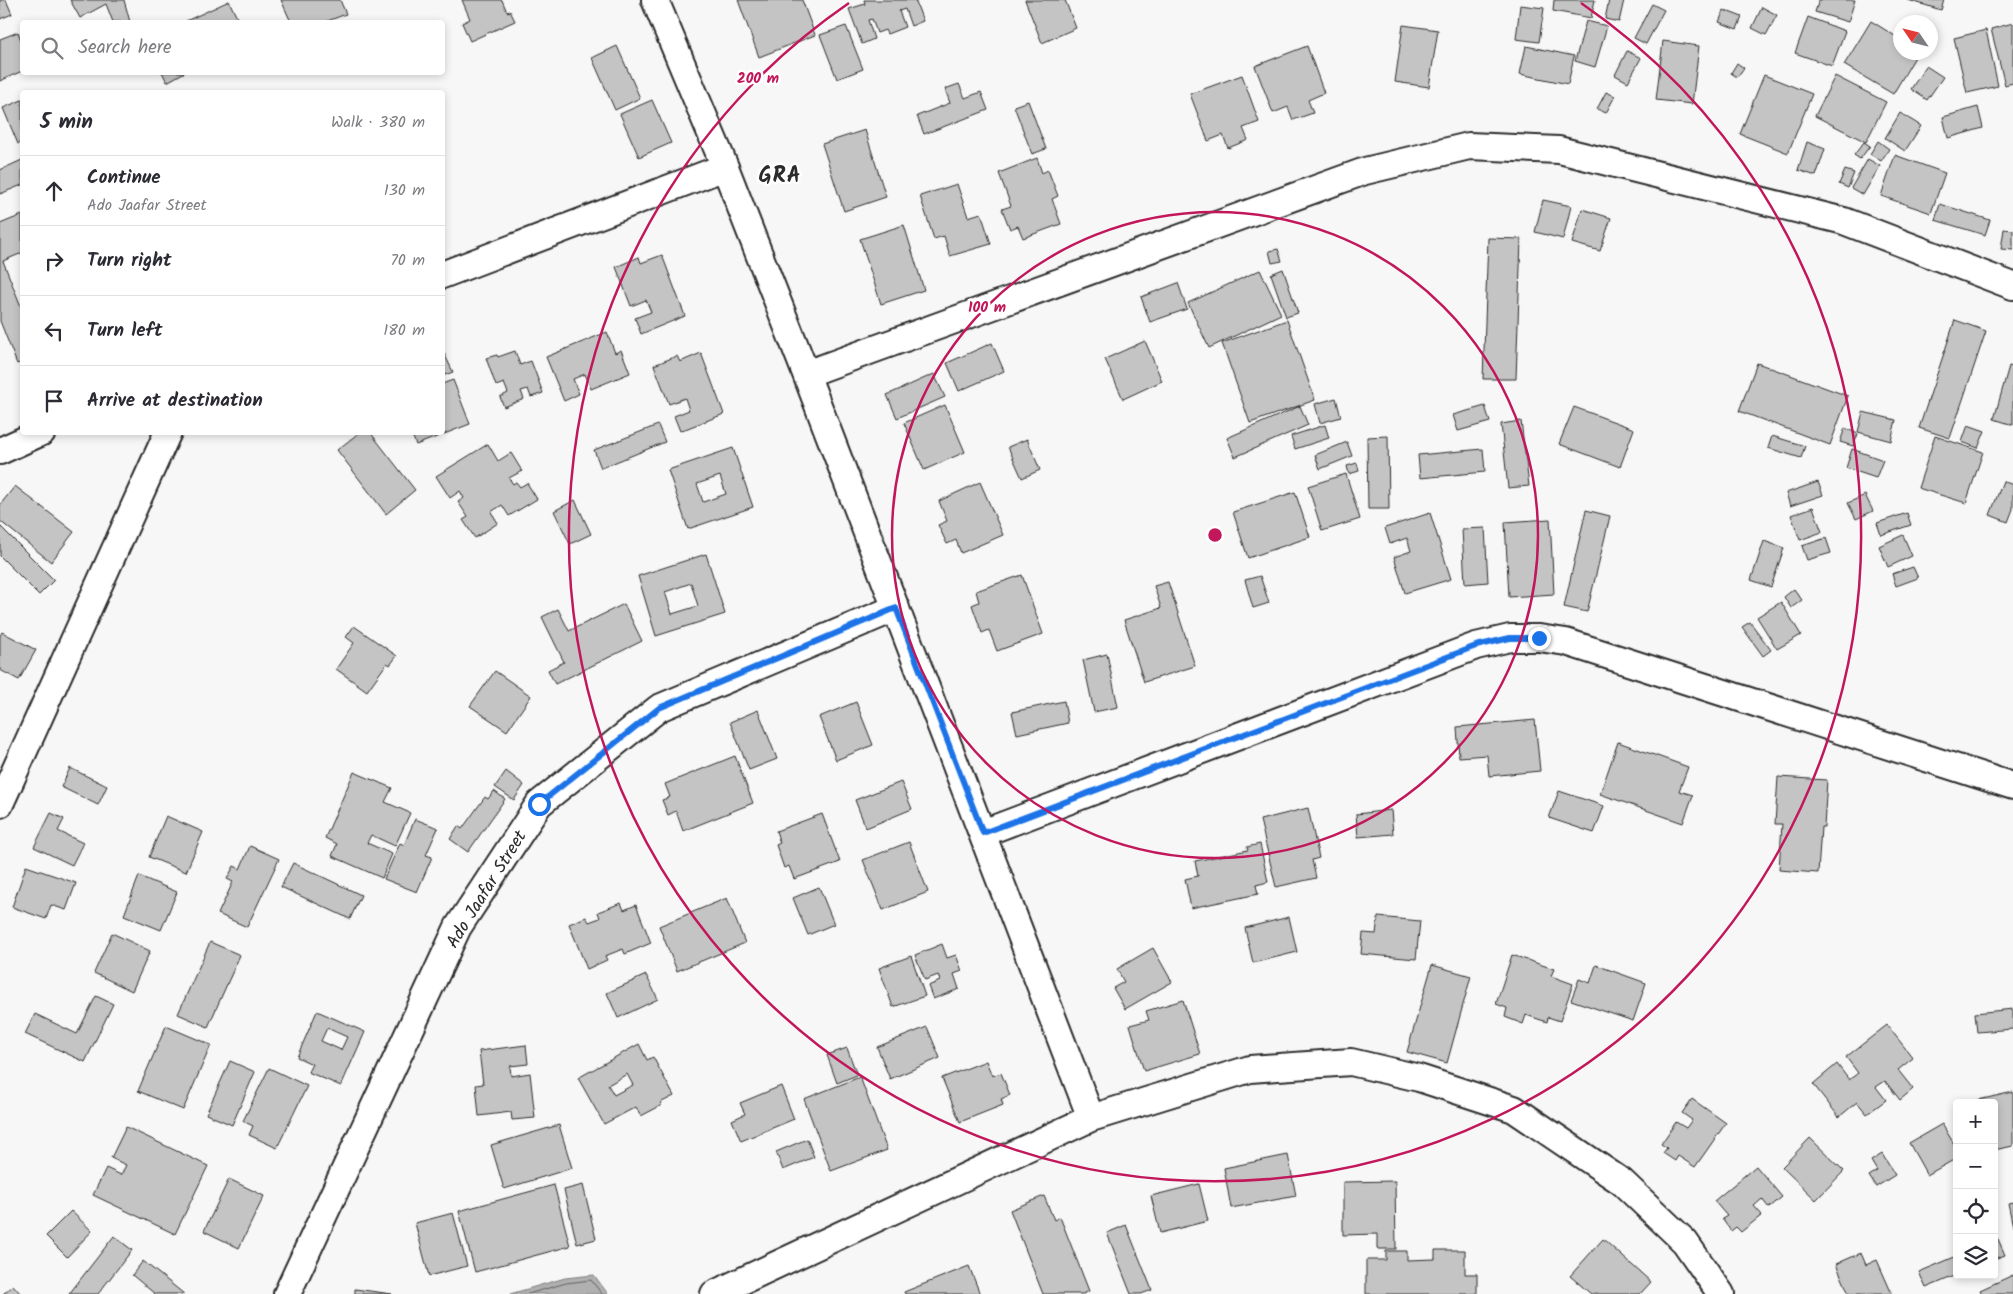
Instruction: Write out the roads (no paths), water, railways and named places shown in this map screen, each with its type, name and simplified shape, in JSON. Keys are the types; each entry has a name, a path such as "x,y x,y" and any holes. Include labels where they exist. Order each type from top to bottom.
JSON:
{"street":[{"path":"655,0 725,167 806,374 983,833 1090,1118"},
{"path":"806,374 1365,171 1469,146 1559,150 1844,221 2013,286"},
{"path":"445,273 725,167"},
{"path":"0,451 35,435"},
{"path":"0,804 167,435"},
{"name":"Ado Jaafar Street","path":"287,1294 458,927 539,804 659,708 896,608"},
{"path":"983,833 1476,646 1510,638 1539,638 1566,642 2013,786"},
{"path":"714,1294 1090,1118 1250,1069 1351,1062 1419,1078 1514,1109 1622,1182 1684,1242 1721,1294"}],"water":[{"path":"594,1275 608,1294 510,1294 565,1278"}],"district":[{"name":"GRA","path":"780,174"}]}
